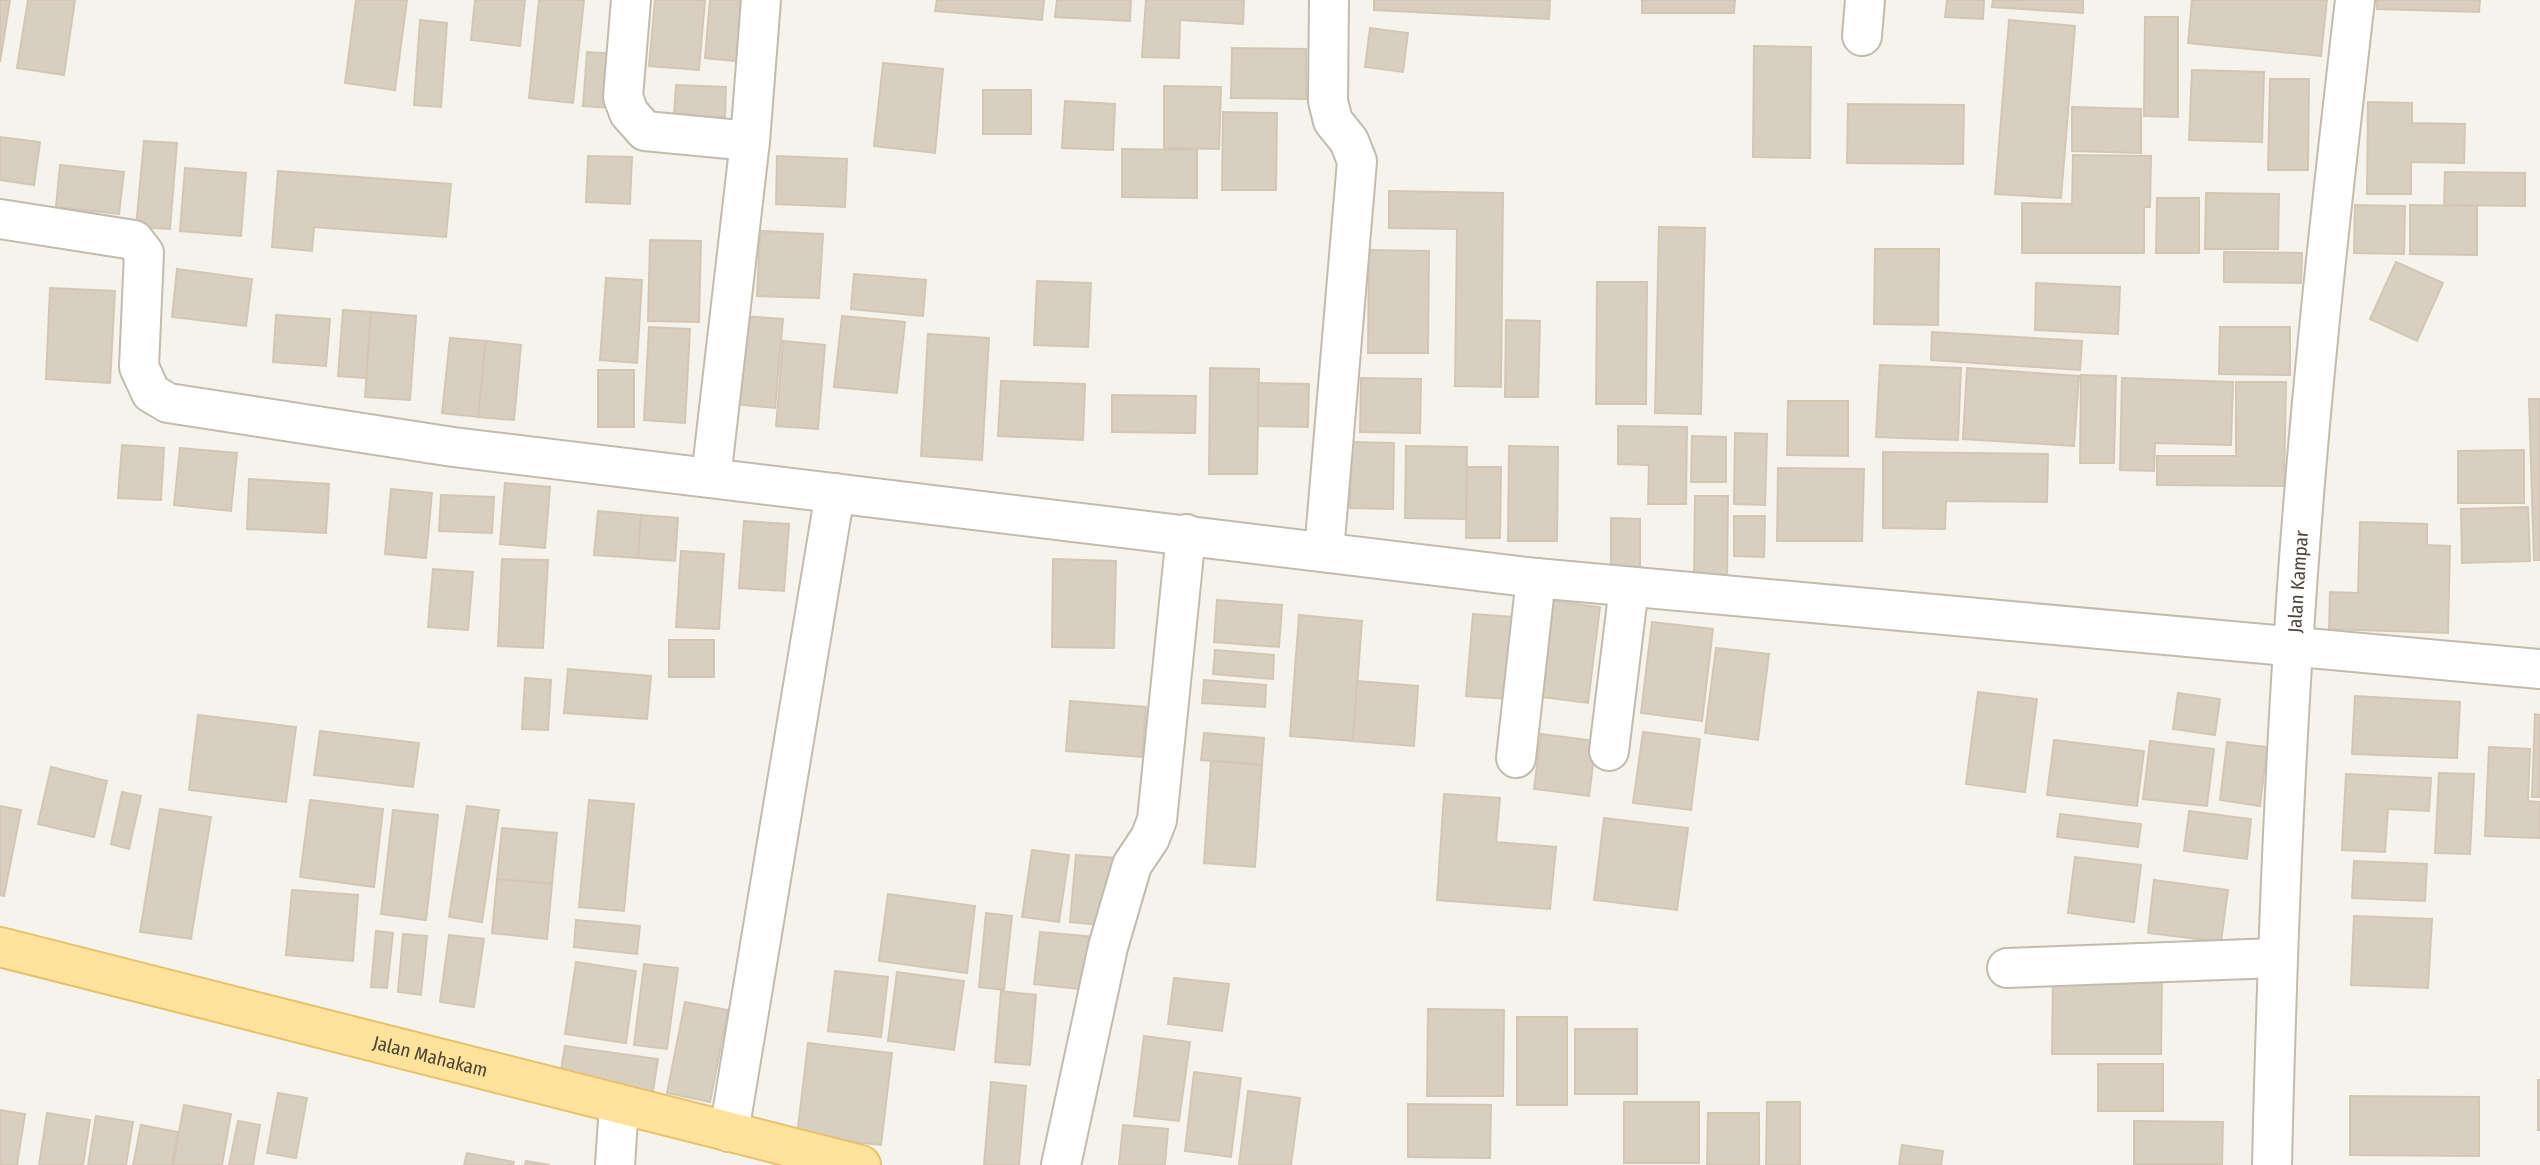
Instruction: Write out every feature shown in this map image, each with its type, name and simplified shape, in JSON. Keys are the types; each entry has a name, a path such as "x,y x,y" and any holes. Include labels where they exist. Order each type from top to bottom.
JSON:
{"main road":[{"name":"Jalan Mahakam","path":"0,947 861,1165"}],"street":[{"path":"631,0 623,97 629,113 645,131 750,141"},
{"path":"711,478 750,141 761,0"},
{"path":"1324,552 1357,160 1349,141 1333,121 1328,101 1329,0"},
{"name":"Jalan Kampar","path":"2272,1165 2277,958 2293,647 2330,215 2355,0"},
{"path":"0,219 134,240 144,253 139,367 151,393 168,403 453,447 1536,578 2540,669"},
{"path":"729,1132 835,493"},
{"path":"1061,1165 1108,947 1132,866 1150,838 1157,820 1186,534"},
{"path":"1516,758 1536,578"},
{"path":"1609,751 1629,587"},
{"path":"2007,968 2277,958"},
{"path":"615,1165 619,1105"}],"building":[{"path":"0,0 10,0 0,62"},
{"path":"28,0 75,0 64,75 17,68"},
{"path":"356,0 407,0 395,90 345,83"},
{"path":"475,0 525,0 520,46 471,40"},
{"path":"539,0 584,0 573,103 529,98"},
{"path":"655,0 705,0 699,70 649,66"},
{"path":"710,0 750,0 744,62 705,58"},
{"path":"937,0 1044,0 1042,20 935,11"},
{"path":"1057,0 1131,0 1130,21 1055,17"},
{"path":"1146,0 1244,0 1243,24 1180,20 1179,58 1142,57"},
{"path":"1374,0 1550,0 1549,19 1374,10"},
{"path":"1642,0 1735,0 1734,13 1642,13"},
{"path":"1947,0 1984,0 1983,19 1945,17"},
{"path":"1993,0 2083,0 2083,13 1992,7"},
{"path":"2192,0 2327,0 2321,56 2188,43"},
{"path":"2377,0 2480,0 2479,12 2377,9"},
{"path":"2145,17 2178,17 2178,117 2144,116"},
{"path":"420,20 447,23 441,107 414,105"},
{"path":"2009,20 2075,26 2061,198 1995,194"},
{"path":"1370,28 1408,33 1403,72 1365,67"},
{"path":"1754,46 1811,47 1810,158 1753,157"},
{"path":"1232,48 1306,49 1306,99 1231,98"},
{"path":"587,52 616,54 612,108 583,106"},
{"path":"883,63 943,69 935,153 874,146"},
{"path":"2192,70 2264,72 2262,142 2189,140"},
{"path":"2270,79 2309,79 2308,170 2268,170"},
{"path":"676,85 726,87 725,117 674,116"},
{"path":"1164,86 1221,87 1219,149 1164,148"},
{"path":"983,90 1031,90 1031,134 983,134"},
{"path":"1065,101 1115,104 1113,150 1062,148"},
{"path":"2368,102 2412,103 2412,123 2465,124 2464,163 2411,162 2411,194 2367,194"},
{"path":"1848,104 1964,105 1963,164 1847,163"},
{"path":"2072,107 2141,109 2141,153 2072,151"},
{"path":"1223,112 1277,113 1276,190 1222,190"},
{"path":"0,137 40,142 34,185 0,180"},
{"path":"144,141 177,143 170,229 136,227"},
{"path":"1122,149 1197,150 1197,198 1122,197"},
{"path":"2073,155 2151,156 2150,207 2144,207 2144,253 2022,253 2022,203 2072,204"},
{"path":"588,156 632,157 630,204 586,202"},
{"path":"777,156 847,159 845,207 776,204"},
{"path":"60,165 124,172 119,214 56,207"},
{"path":"185,168 246,173 241,236 180,231"},
{"path":"278,171 451,184 446,237 314,227 312,251 272,247"},
{"path":"2445,172 2525,173 2525,206 2444,205"},
{"path":"1389,191 1503,193 1501,387 1455,386 1457,229 1389,228"},
{"path":"2206,193 2279,194 2278,249 2205,249"},
{"path":"2157,198 2199,198 2199,253 2156,253"},
{"path":"2355,205 2405,206 2404,254 2354,253"},
{"path":"2410,205 2477,206 2477,255 2410,254"},
{"path":"1659,227 1705,228 1701,414 1655,413"},
{"path":"760,231 823,234 819,298 757,296"},
{"path":"650,240 701,241 699,322 648,321"},
{"path":"1875,249 1939,249 1938,325 1874,324"},
{"path":"1369,250 1429,251 1428,353 1368,353"},
{"path":"2224,252 2302,253 2301,283 2224,282"},
{"path":"2396,262 2443,283 2417,341 2370,319"},
{"path":"177,269 252,279 246,326 172,317"},
{"path":"854,274 926,280 923,316 851,309"},
{"path":"606,278 642,280 637,363 600,360"},
{"path":"1037,281 1091,283 1088,347 1034,345"},
{"path":"1597,282 1647,282 1646,404 1596,404"},
{"path":"2036,283 2120,287 2118,334 2035,330"},
{"path":"50,288 115,291 110,383 46,379"},
{"path":"343,310 371,312 366,378 338,376"},
{"path":"371,312 416,316 410,400 365,397"},
{"path":"276,315 330,319 326,366 273,362"},
{"path":"743,316 783,319 775,408 736,404"},
{"path":"842,316 905,322 897,393 834,387"},
{"path":"1506,320 1540,321 1538,397 1505,397"},
{"path":"649,327 690,329 685,423 644,420"},
{"path":"2220,327 2290,327 2290,375 2219,374"},
{"path":"1932,332 2082,341 2080,370 1931,360"},
{"path":"928,334 989,338 982,460 921,456"},
{"path":"450,338 486,341 478,417 442,413"},
{"path":"486,341 521,345 514,420 478,417"},
{"path":"783,341 825,345 818,429 776,426"},
{"path":"1880,365 1961,368 1958,440 1876,437"},
{"path":"1210,368 1259,369 1257,474 1209,474"},
{"path":"1967,368 2079,376 2074,446 1963,439"},
{"path":"598,370 634,370 634,427 598,427"},
{"path":"2081,375 2116,376 2114,463 2080,463"},
{"path":"1361,378 1421,379 1420,433 1360,432"},
{"path":"2122,378 2233,382 2231,445 2155,443 2154,471 2120,470"},
{"path":"1001,381 1085,384 1083,440 998,436"},
{"path":"2236,382 2286,382 2284,486 2157,485 2157,456 2236,456"},
{"path":"1258,383 1309,384 1308,427 1258,426"},
{"path":"1112,395 1196,396 1195,433 1112,432"},
{"path":"2529,399 2540,399 2540,560 2534,560"},
{"path":"1788,401 1848,401 1848,456 1787,455"},
{"path":"1618,426 1687,427 1686,504 1648,504 1649,465 1618,464"},
{"path":"1735,433 1767,434 1765,505 1734,504"},
{"path":"1692,436 1726,437 1726,482 1691,482"},
{"path":"1351,442 1394,443 1393,509 1350,508"},
{"path":"122,445 164,448 161,500 118,498"},
{"path":"1406,446 1467,447 1466,519 1405,518"},
{"path":"1509,446 1558,447 1557,541 1508,541"},
{"path":"180,448 237,453 231,511 174,505"},
{"path":"2524,450 2524,503 2458,503 2458,451"},
{"path":"1883,452 2048,454 2047,502 1946,501 1945,529 1883,528"},
{"path":"1467,467 1501,467 1500,538 1466,538"},
{"path":"1778,468 1864,469 1862,541 1777,541"},
{"path":"249,479 329,484 326,533 247,529"},
{"path":"505,483 550,487 545,548 500,544"},
{"path":"391,489 432,493 426,558 385,554"},
{"path":"441,495 494,497 492,533 439,531"},
{"path":"1695,496 1728,496 1727,581 1694,581"},
{"path":"2528,507 2530,561 2462,563 2461,509"},
{"path":"598,511 641,515 638,558 594,555"},
{"path":"641,515 678,518 675,561 638,558"},
{"path":"1734,516 1765,516 1764,557 1734,556"},
{"path":"1611,518 1640,519 1640,567 1611,567"},
{"path":"744,521 789,524 784,591 739,588"},
{"path":"2360,522 2427,524 2427,545 2450,546 2448,633 2329,629 2330,592 2358,593"},
{"path":"681,551 724,554 719,629 676,627"},
{"path":"502,559 548,560 543,648 498,646"},
{"path":"1053,559 1116,561 1114,648 1052,647"},
{"path":"433,569 473,572 468,630 428,627"},
{"path":"1217,600 1282,605 1279,647 1214,642"},
{"path":"1546,600 1600,607 1588,703 1533,696"},
{"path":"1473,614 1514,617 1508,699 1466,696"},
{"path":"1299,615 1362,621 1353,741 1290,736"},
{"path":"1652,622 1713,629 1702,721 1641,713"},
{"path":"669,640 714,640 714,677 669,677"},
{"path":"1716,648 1769,654 1758,740 1705,733"},
{"path":"1215,650 1274,655 1273,679 1213,674"},
{"path":"568,669 651,676 647,719 564,713"},
{"path":"525,678 551,680 548,730 522,729"},
{"path":"1204,680 1266,685 1265,707 1202,703"},
{"path":"1357,681 1418,686 1414,746 1353,741"},
{"path":"1978,692 2037,699 2025,792 1966,784"},
{"path":"2178,693 2220,699 2215,735 2173,729"},
{"path":"2355,696 2460,702 2457,758 2352,754"},
{"path":"1070,701 1146,707 1142,757 1066,751"},
{"path":"2535,714 2540,715 2540,797 2532,797"},
{"path":"198,715 296,727 286,802 189,790"},
{"path":"320,731 419,743 413,787 314,775"},
{"path":"1643,732 1700,739 1691,810 1633,803"},
{"path":"1204,733 1264,738 1262,765 1201,760"},
{"path":"1541,734 1596,741 1589,796 1534,789"},
{"path":"2054,740 2144,751 2137,806 2047,795"},
{"path":"2150,741 2214,749 2207,806 2143,799"},
{"path":"2227,742 2267,747 2260,806 2220,800"},
{"path":"2489,747 2530,749 2528,801 2540,802 2540,838 2485,836"},
{"path":"1211,761 1262,765 1255,867 1204,863"},
{"path":"51,767 107,781 94,837 38,824"},
{"path":"2439,773 2474,774 2470,854 2435,853"},
{"path":"2346,774 2431,778 2429,811 2388,809 2385,852 2342,850"},
{"path":"122,792 141,796 129,849 111,844"},
{"path":"1444,794 1500,798 1496,842 1556,847 1550,909 1437,900"},
{"path":"310,800 383,809 374,887 300,877"},
{"path":"589,800 634,804 624,911 579,907"},
{"path":"0,806 21,810 4,896 0,895"},
{"path":"467,806 499,810 482,922 449,917"},
{"path":"160,809 211,817 191,939 140,932"},
{"path":"393,810 438,815 426,920 381,914"},
{"path":"2189,811 2251,819 2247,859 2184,851"},
{"path":"2060,814 2141,824 2138,847 2057,837"},
{"path":"1604,818 1688,828 1677,910 1594,900"},
{"path":"502,828 557,833 552,884 497,879"},
{"path":"1032,850 1069,855 1059,922 1022,917"},
{"path":"1076,855 1117,858 1110,926 1070,922"},
{"path":"2075,857 2141,865 2134,922 2068,913"},
{"path":"2354,861 2427,864 2425,901 2352,898"},
{"path":"497,879 552,884 547,939 492,933"},
{"path":"2154,880 2228,890 2221,942 2148,933"},
{"path":"292,890 358,895 353,961 286,955"},
{"path":"888,894 975,906 967,973 879,961"},
{"path":"986,913 1012,916 1004,990 979,987"},
{"path":"2354,916 2432,919 2428,988 2351,985"},
{"path":"576,920 640,926 637,954 574,947"},
{"path":"376,931 393,933 387,988 371,987"},
{"path":"1040,932 1095,937 1088,990 1034,984"},
{"path":"403,934 427,936 421,995 398,992"},
{"path":"449,935 484,939 474,1007 440,1002"},
{"path":"576,962 636,971 626,1043 565,1034"},
{"path":"644,964 678,968 667,1049 634,1045"},
{"path":"835,971 888,977 881,1037 828,1031"},
{"path":"897,972 964,981 954,1050 888,1041"},
{"path":"2053,976 2162,977 2161,1054 2052,1054"},
{"path":"1174,978 1229,984 1222,1031 1168,1024"},
{"path":"1001,991 1036,995 1030,1065 995,1062"},
{"path":"685,1002 728,1010 710,1102 667,1093"},
{"path":"1428,1009 1504,1010 1503,1096 1427,1096"},
{"path":"1517,1017 1567,1017 1567,1105 1517,1105"},
{"path":"1575,1029 1637,1029 1637,1094 1575,1094"},
{"path":"1144,1036 1190,1042 1179,1121 1134,1116"},
{"path":"808,1043 892,1053 881,1145 797,1136"},
{"path":"565,1046 658,1059 652,1097 559,1083"},
{"path":"2098,1064 2163,1064 2163,1111 2098,1111"},
{"path":"1194,1072 1241,1078 1231,1157 1185,1151"},
{"path":"2540,1080 2540,1130 2538,1130"},
{"path":"991,1082 1026,1086 1019,1165 984,1165"},
{"path":"1248,1091 1300,1098 1291,1165 1239,1165"},
{"path":"278,1093 307,1098 296,1158 267,1153"},
{"path":"2350,1096 2479,1097 2479,1156 2350,1155"},
{"path":"1624,1102 1699,1102 1699,1163 1624,1163"},
{"path":"1767,1102 1800,1102 1800,1165 1766,1165"},
{"path":"1408,1104 1491,1105 1490,1158 1408,1157"},
{"path":"184,1105 231,1114 222,1165 173,1165"},
{"path":"0,1110 25,1114 17,1165 0,1165"},
{"path":"47,1113 90,1120 83,1165 39,1165"},
{"path":"1708,1113 1759,1113 1759,1165 1707,1165"},
{"path":"96,1116 133,1122 126,1165 88,1165"},
{"path":"238,1121 260,1125 253,1165 229,1165"},
{"path":"2134,1121 2223,1122 2222,1164 2134,1164"},
{"path":"141,1125 178,1132 172,1165 133,1165"},
{"path":"1123,1125 1168,1129 1165,1165 1119,1165"},
{"path":"1902,1145 1943,1151 1941,1165 1899,1165"},
{"path":"467,1153 514,1162 513,1165 464,1165"},
{"path":"526,1161 550,1165 525,1165"}]}
